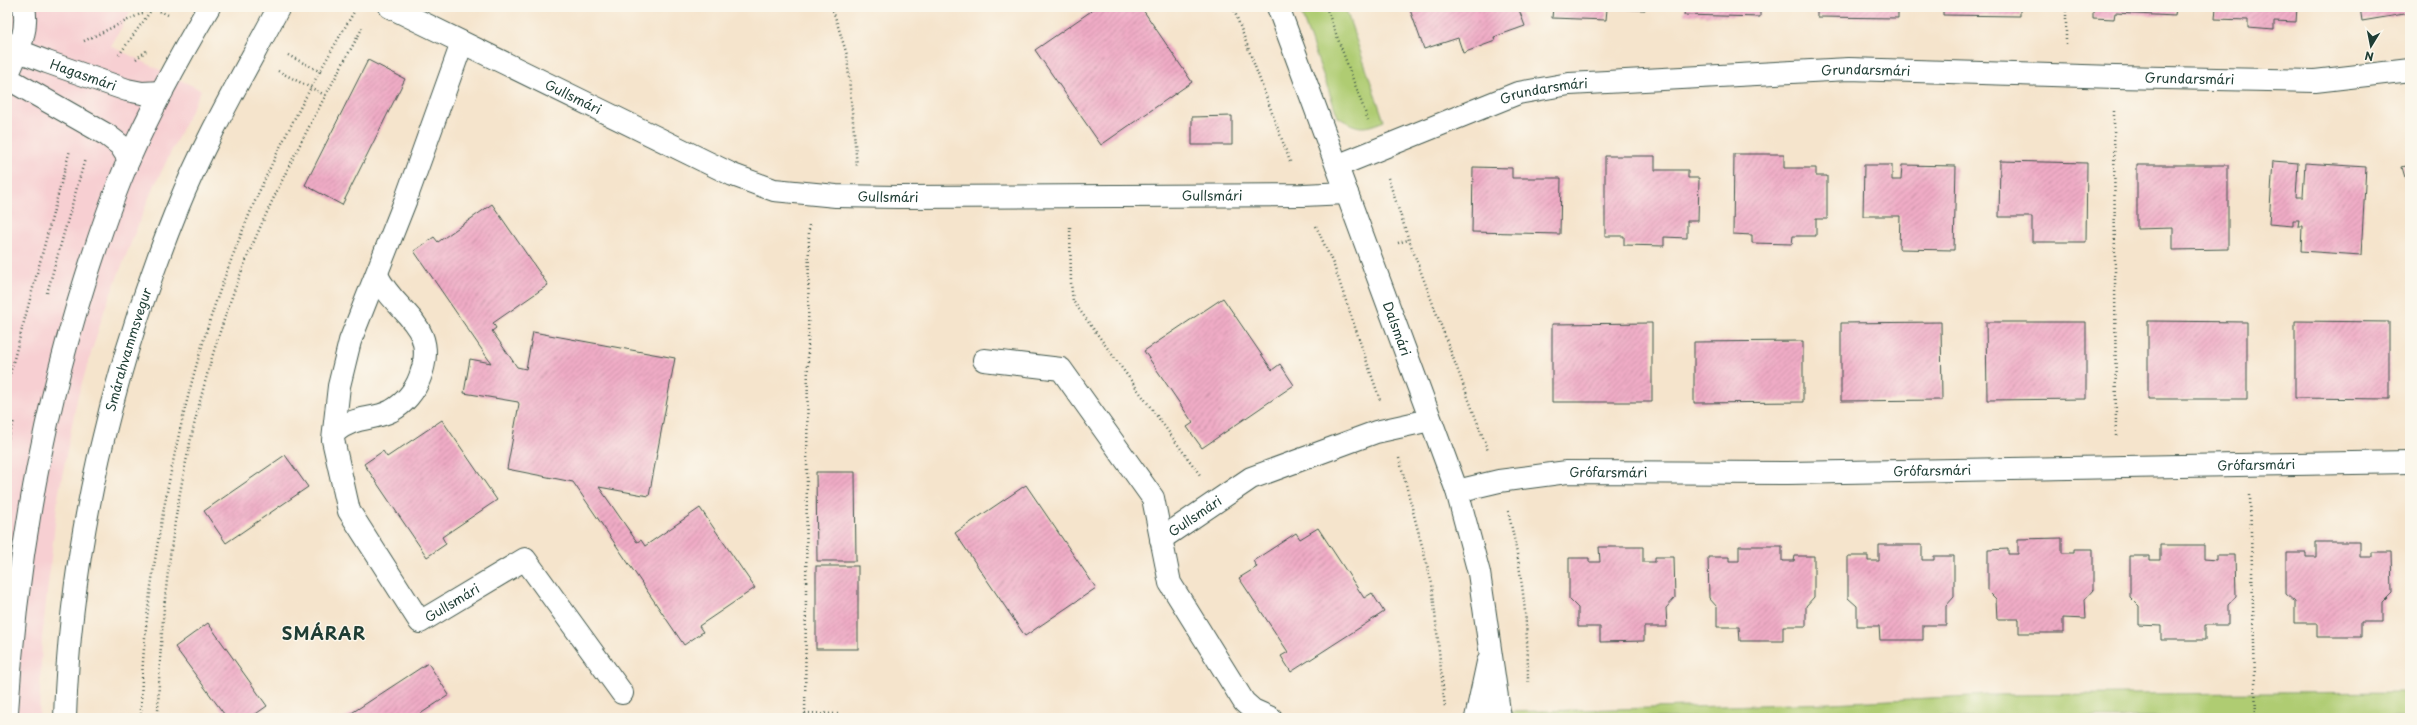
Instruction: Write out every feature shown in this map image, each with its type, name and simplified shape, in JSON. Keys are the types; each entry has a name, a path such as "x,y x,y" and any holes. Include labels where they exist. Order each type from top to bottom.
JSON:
{"street":[{"path":"24,7 27,20 25,31 13,47 7,77 107,135 120,145 129,159"},
{"path":"7,712 21,554 43,430 72,321 97,245 129,159 162,92 209,7"},
{"name":"Smárahvammsvegur","path":"65,718 73,612 85,526 100,451 120,377 149,283 177,208 202,152 279,7"},
{"name":"Gullsmári","path":"390,7 733,175 774,190 809,194 860,196 1303,195 1347,193"},
{"name":"Dalsmári","path":"1278,7 1457,491 1479,573 1500,718"},
{"name":"Gullsmári","path":"462,43 377,275 350,341 340,386 334,440 349,511 420,622 525,559 622,693"},
{"name":"Hagasmári","path":"13,47 126,90 142,93 162,92"},
{"name":"Grundarsmári","path":"1337,166 1378,148 1518,93 1569,84 1848,69 2115,77 2315,80 2410,70"},
{"path":"335,432 353,421 391,411 406,400 418,385 424,367 425,351 422,335 414,320 387,293 377,275"},
{"name":"Gullsmári","path":"984,360 1061,368 1153,498 1170,583 1244,702 1253,710 1271,718"},
{"name":"Gullsmári","path":"1162,539 1218,499 1251,478 1390,428 1430,420"},
{"name":"Grófarsmári","path":"1457,491 1499,481 1567,472 1788,474 2410,462"},
{"name":"Dalsmári","path":"1476,718 1490,657"}],"path":[{"path":"141,718 144,645 154,564 171,469 196,360 235,249 281,147 357,7"},
{"path":"832,7 847,55 860,196"},
{"path":"1233,7 1292,169"},
{"path":"1326,7 1378,148 1409,240 1489,452"},
{"path":"2066,7 2066,48"},
{"path":"153,8 168,16"},
{"path":"78,39 85,42 153,8"},
{"path":"116,59 153,8"},
{"path":"158,718 159,664 169,565 184,472 211,363 249,254 290,163 363,27"},
{"path":"283,52 321,72"},
{"path":"274,69 326,95"},
{"path":"2114,111 2116,467"},
{"path":"7,386 36,271 72,145"},
{"path":"805,718 809,194"},
{"path":"1070,195 1071,283 1073,301 1218,499"},
{"path":"1315,224 1334,266 1390,428 1408,487 1432,584 1444,714"},
{"path":"2249,465 2256,718"},
{"path":"1507,506 1520,562 1528,630 1528,689"},
{"path":"805,713 838,714"}],"shaded area":[{"path":"7,7 133,7 111,46 201,90 150,195 105,308 77,399 58,497 42,637 39,718 7,718"}],"green space":[{"path":"1299,7 1345,7 1384,121 1371,126 1360,127 1350,124 1338,117"},
{"path":"2410,692 2410,718 1512,718 1507,712 1831,703 1990,695"}],"building":[{"path":"1097,7 1141,7 1192,82 1101,145 1035,50"},
{"path":"1409,7 1518,7 1525,26 1494,37 1495,41 1463,53 1458,38 1424,49"},
{"path":"1553,7 1645,7 1645,10 1607,9 1606,20 1552,18"},
{"path":"1685,7 1760,7 1760,17 1684,15"},
{"path":"1817,7 1898,7 1898,18 1817,17"},
{"path":"1943,7 2020,7 2020,16 1943,15"},
{"path":"2093,7 2176,7 2175,16 2115,13 2114,19 2093,18"},
{"path":"2216,7 2297,7 2296,22 2274,21 2274,30 2248,28 2248,20 2215,19"},
{"path":"2360,7 2410,7 2410,13 2362,21"},
{"path":"368,60 405,79 342,205 305,185"},
{"path":"1232,116 1232,145 1192,145 1192,117"},
{"path":"1734,154 1784,154 1784,168 1816,168 1816,176 1827,176 1827,219 1816,219 1816,236 1793,236 1792,244 1752,243 1752,235 1733,234"},
{"path":"1605,156 1655,156 1655,170 1688,170 1688,178 1699,178 1698,221 1687,221 1687,238 1664,237 1664,246 1624,245 1624,236 1605,236"},
{"path":"2000,161 2087,163 2086,242 2032,242 2032,217 1999,217"},
{"path":"2273,161 2298,163 2296,197 2303,197 2305,163 2366,167 2361,255 2301,251 2302,226 2298,226 2299,220 2293,220 2293,226 2269,224"},
{"path":"1864,165 1892,165 1892,180 1901,180 1902,165 1956,166 1954,250 1899,249 1900,216 1863,216"},
{"path":"2137,165 2228,165 2228,249 2173,250 2173,228 2137,229"},
{"path":"2410,165 2410,195 2402,167"},
{"path":"1473,167 1512,168 1512,178 1561,178 1560,234 1472,232"},
{"path":"492,204 548,285 493,323 496,328 492,331 517,367 526,369 533,332 675,358 649,496 599,487 637,542 641,540 645,546 700,508 755,588 699,626 703,632 684,645 573,482 507,469 519,404 518,402 464,393 470,359 491,363 414,251 434,237 438,242"},
{"path":"1223,298 1272,370 1280,364 1294,385 1202,448 1187,427 1193,423 1144,351"},
{"path":"2148,321 2247,322 2247,399 2148,399"},
{"path":"2295,321 2389,322 2389,399 2295,398"},
{"path":"1941,322 1942,400 1841,401 1841,323"},
{"path":"1986,322 2086,322 2086,399 1987,400"},
{"path":"1652,323 1652,402 1552,402 1552,324"},
{"path":"1803,341 1803,402 1694,403 1694,342"},
{"path":"442,420 497,500 442,537 446,544 427,557 364,464 383,451 387,457"},
{"path":"285,455 308,487 226,543 204,511"},
{"path":"816,472 855,472 856,561 817,561"},
{"path":"1026,485 1096,588 1025,636 955,533"},
{"path":"1318,528 1364,598 1372,593 1384,612 1291,672 1281,656 1288,652 1239,578 1257,567 1253,561 1296,533 1300,539"},
{"path":"2062,538 2062,553 2074,553 2074,549 2093,549 2093,590 2085,599 2086,619 2063,618 2063,633 2019,633 2019,619 1997,619 1996,599 1988,591 1988,550 2008,549 2008,554 2018,554 2018,539"},
{"path":"2316,542 2360,542 2360,557 2372,557 2372,552 2391,552 2392,593 2383,602 2383,622 2361,622 2361,637 2317,637 2317,623 2295,623 2295,602 2286,594 2286,553 2306,553 2306,557 2316,557"},
{"path":"1879,545 1922,545 1922,560 1934,560 1934,556 1954,556 1954,597 1946,606 1946,625 1923,625 1923,640 1880,640 1879,626 1857,626 1857,606 1848,598 1848,556 1868,556 1868,561 1879,561"},
{"path":"2160,545 2204,545 2204,559 2216,560 2216,555 2235,555 2236,596 2228,605 2228,625 2205,625 2205,640 2161,640 2161,626 2139,625 2139,606 2130,597 2130,556 2150,556 2150,560 2160,560"},
{"path":"1739,546 1782,546 1782,561 1794,561 1795,556 1814,556 1814,597 1806,606 1806,626 1783,626 1783,641 1740,641 1739,627 1717,627 1717,607 1709,598 1708,557 1729,557 1729,561 1739,561"},
{"path":"1599,547 1643,547 1643,562 1655,562 1655,557 1674,557 1675,598 1666,608 1667,627 1644,627 1644,641 1600,642 1600,627 1578,627 1578,608 1569,599 1569,558 1589,558 1589,562 1600,562"},
{"path":"816,566 858,566 858,649 816,649"},
{"path":"208,623 267,706 250,718 227,718 175,647"},
{"path":"428,663 449,695 414,718 344,718"}],"district":[{"name":"SMÁRAR","path":"324,634"}]}
